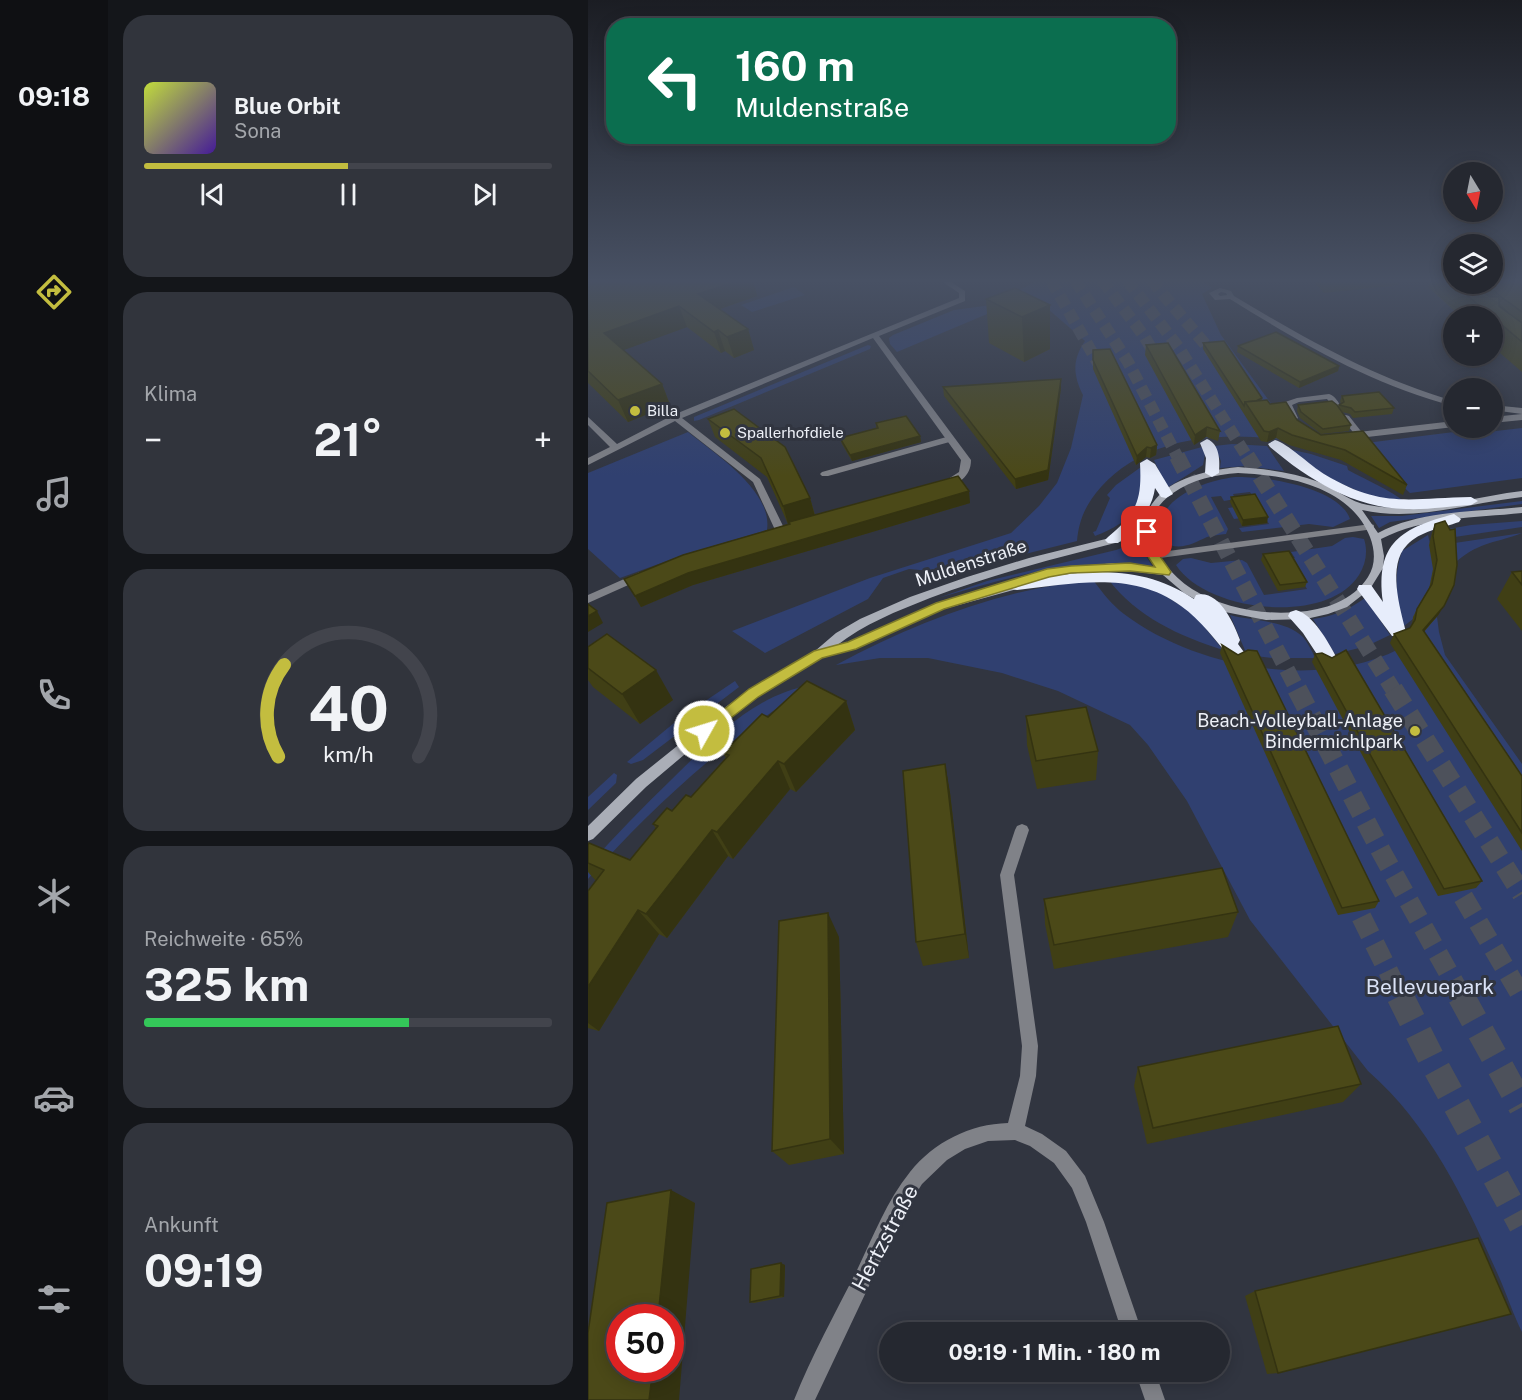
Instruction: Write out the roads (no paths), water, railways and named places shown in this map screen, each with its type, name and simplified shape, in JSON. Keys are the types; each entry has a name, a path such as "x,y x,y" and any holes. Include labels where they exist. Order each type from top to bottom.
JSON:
{"highway":[{"path":"1207,443 1213,458 1212,473"},
{"path":"1294,477 1281,459 1275,444 1302,467 1372,501 1408,505 1471,501"},
{"path":"1113,540 1126,530 1141,507 1149,486 1147,463 1156,474 1166,494"},
{"path":"1365,589 1384,618 1398,632 1388,592 1398,545 1410,535 1454,519"},
{"path":"1017,585 1099,576 1140,578 1193,606 1220,633 1237,655 1222,616 1202,599"},
{"path":"1296,616 1309,629 1328,658"}],"main road":[{"path":"1352,505 1374,533 1379,559 1377,569 1365,589 1355,597 1329,610 1296,616 1249,614 1202,599 1175,582 1165,572 1153,556 1147,532 1150,515 1166,494 1186,482 1212,473 1252,470 1294,477 1325,488 1352,505 1378,512 1401,513 1451,507 1471,501 1522,494"},
{"path":"1374,533 1406,524 1522,510"},
{"name":"Muldenstraße","path":"588,835 641,783 731,709 818,654 837,637 855,627 940,589 994,572 1147,532"},
{"name":"Muldenstraße","path":"818,654 851,646 940,606 1017,585 1047,573 1130,567 1165,572"}],"street":[{"path":"588,462 675,417 852,345"},
{"path":"882,345 966,460 964,472 952,482 932,488"},
{"path":"1313,345 1403,389 1443,400"},
{"path":"1303,430 1287,407 1292,401 1329,396 1337,406"},
{"path":"1503,408 1522,411"},
{"path":"675,417 757,481 780,532"},
{"path":"1503,419 1522,417"},
{"path":"1346,418 1360,435"},
{"path":"588,420 616,448"},
{"path":"1339,437 1443,425"},
{"path":"825,474 950,439"},
{"path":"1153,556 1374,533"},
{"path":"588,599 655,571"},
{"path":"1015,1131 1028,1077 1030,1046 1007,875 1022,830"},
{"name":"Hertzstraße","path":"804,1400 896,1210 916,1178 941,1154 960,1142 988,1132 1015,1131 1036,1140 1060,1157 1079,1182 1129,1322"},
{"path":"1149,1382 1155,1400"}],"tunnel":[{"path":"1088,345 1103,372"},
{"path":"1117,345 1178,458"},
{"path":"1149,345 1161,365"},
{"path":"1177,345 1248,458"},
{"path":"1206,345 1221,363"},
{"path":"1177,456 1298,691"},
{"path":"1247,456 1394,691"},
{"path":"1297,689 1382,853 1462,997"},
{"path":"1393,689 1522,894"},
{"path":"1448,871 1522,997"},
{"path":"1348,890 1401,997"},
{"path":"1400,996 1432,1060 1522,1225"},
{"path":"1461,996 1522,1107"}],"place":[{"name":"Billa","path":"635,411"},
{"name":"Spallerhofdiele","path":"725,433"},
{"name":"Beach-Volleyball-Anlage Bindermichlpark","path":"1415,731"}],"park label":[{"name":"Bellevuepark","path":"1430,987"}]}
